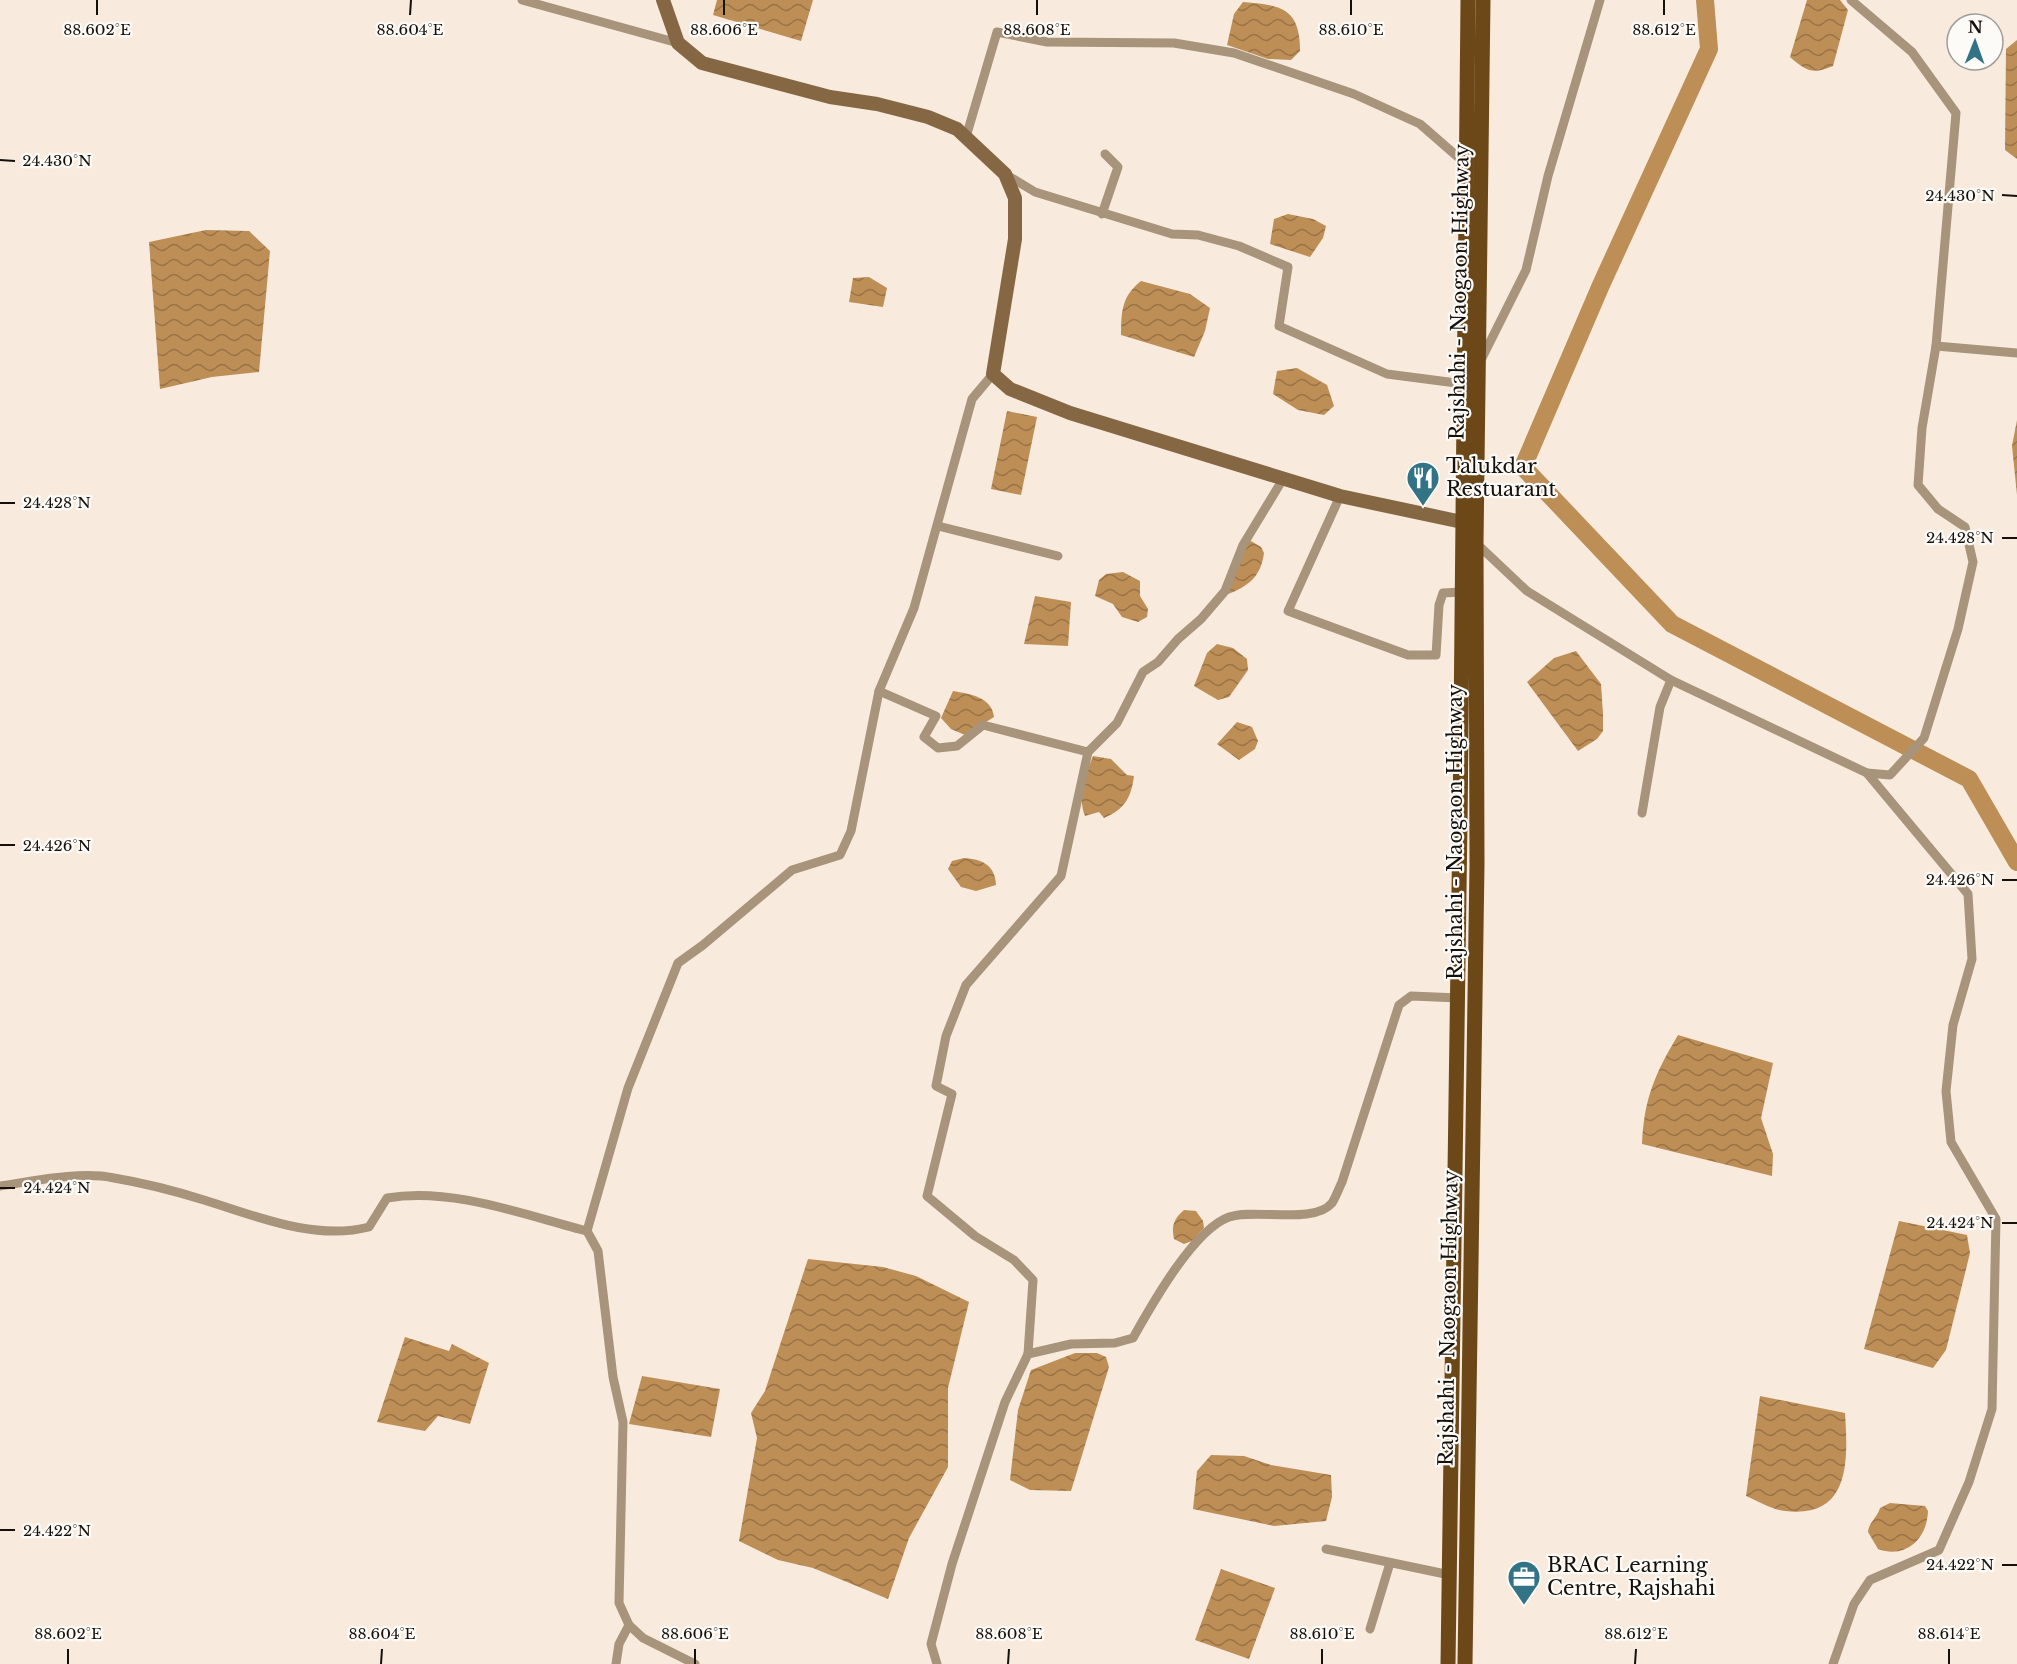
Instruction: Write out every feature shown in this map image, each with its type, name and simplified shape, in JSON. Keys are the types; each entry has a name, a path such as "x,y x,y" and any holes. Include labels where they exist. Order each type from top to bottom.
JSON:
{"main road":[{"path":"663,0 678,43 702,63 830,97 877,104 928,117 957,129 1005,174 1015,198 1015,239 993,374 1010,389 1070,413 1340,496 1462,522"},
{"name":"Rajshahi - Naogaon Highway","path":"1465,1664 1477,864 1476,543 1479,363 1472,324 1467,165 1468,0"},
{"name":"Rajshahi - Naogaon Highway","path":"1448,1664 1464,384 1472,324 1484,0"},
{"path":"1461,680 1477,679"}],"street":[{"path":"522,0 678,43"},
{"path":"1479,363 1526,270 1548,176 1600,0"},
{"path":"1476,543 1527,591 1671,680 1868,773 1890,775 1910,756 1924,738 1958,628 1973,562 1965,527 1938,508 1918,484 1922,428 1936,346 1956,113 1912,52 1851,0"},
{"path":"966,137 997,32 1047,42 1174,43 1234,53 1354,94 1420,124 1467,165"},
{"path":"1102,214 1118,167 1105,154"},
{"path":"1005,174 1035,192 1172,234 1198,235 1239,246 1288,267 1279,326 1387,374 1464,384"},
{"path":"1936,346 2017,353"},
{"path":"694,1664 643,1638 629,1625 619,1603 623,1422 612,1366 598,1251 587,1231 628,1088 678,963 703,945 792,870 840,855 851,831 879,691 914,608 972,399 993,374"},
{"path":"938,1664 931,1644 952,1564 1005,1402 1028,1354 1033,1280 1014,1260 975,1236 927,1196 952,1094 936,1086 946,1036 966,985 1061,876 1089,752 1117,723 1143,672 1158,662 1225,591 1243,545 1283,479"},
{"path":"1340,496 1288,610 1408,655 1436,655 1439,605 1443,593 1461,592"},
{"path":"938,526 1058,556"},
{"path":"1642,813 1660,707 1671,680"},
{"path":"879,691 936,716 924,737 938,748 957,746 983,725 1089,752"},
{"path":"1833,1664 1854,1604 1870,1580 1939,1550 1969,1482 1992,1409 1996,1219 1951,1142 1946,1091 1953,1025 1972,958 1968,894 1868,773"},
{"path":"1028,1354 1071,1344 1115,1344 1133,1338 1169,1275 1214,1226 1230,1217 1317,1213 1331,1204 1342,1182 1399,1005 1411,996 1458,998"},
{"path":"0,1186 54,1178 112,1177 201,1199 283,1225 351,1231 369,1227 387,1198 408,1194 467,1200 587,1231"},
{"path":"1326,1549 1450,1575"},
{"path":"1370,1629 1390,1563"},
{"path":"616,1664 619,1644 629,1625"}],"water":[{"path":"717,0 813,0 801,41 713,15"},
{"path":"1807,0 1840,0 1848,10 1833,66 1815,71 1801,66 1790,57"},
{"path":"1243,2 1278,7 1292,17 1299,37 1300,51 1291,60 1268,59 1227,45 1234,14"},
{"path":"2017,40 2017,159 2005,150 2006,49"},
{"path":"1288,214 1313,219 1326,226 1323,238 1310,257 1270,244 1274,219"},
{"path":"206,230 249,231 270,251 259,372 212,377 160,389 149,242"},
{"path":"869,277 887,288 883,307 849,302 853,278"},
{"path":"1141,281 1190,294 1210,308 1205,331 1194,357 1121,335 1121,319 1126,298"},
{"path":"1297,368 1327,385 1334,406 1324,415 1298,410 1273,394 1277,371"},
{"path":"1007,411 1037,417 1021,495 991,489"},
{"path":"2017,420 2017,495 2012,446"},
{"path":"1251,541 1261,547 1264,553 1260,568 1248,584 1228,594 1241,545"},
{"path":"1123,572 1140,581 1140,596 1148,609 1147,617 1138,622 1122,617 1113,604 1095,596 1099,580 1106,574"},
{"path":"1035,596 1071,602 1068,646 1024,644"},
{"path":"1217,644 1233,648 1247,659 1248,670 1229,697 1218,700 1194,686 1207,653"},
{"path":"1576,651 1601,684 1603,714 1603,731 1597,739 1578,751 1527,682 1554,658"},
{"path":"953,691 973,695 985,701 994,717 965,735 951,729 941,718"},
{"path":"1237,722 1252,727 1258,741 1255,749 1239,760 1217,744"},
{"path":"1093,756 1111,759 1127,775 1134,776 1126,802 1117,811 1104,818 1099,812 1085,816 1083,809 1083,786"},
{"path":"964,858 986,864 993,872 996,885 976,891 961,887 948,869 952,861"},
{"path":"1678,1035 1773,1063 1761,1118 1773,1154 1772,1176 1642,1144 1645,1113 1652,1087"},
{"path":"1184,1210 1196,1211 1203,1221 1204,1228 1192,1241 1184,1244 1174,1239 1173,1226"},
{"path":"1899,1221 1967,1235 1970,1253 1946,1350 1933,1368 1864,1349"},
{"path":"808,1259 883,1267 916,1276 969,1302 948,1388 948,1467 909,1538 888,1599 813,1568 778,1560 739,1541 757,1438 751,1413 765,1391"},
{"path":"405,1337 449,1351 452,1344 489,1363 470,1424 438,1416 425,1431 377,1422"},
{"path":"1075,1353 1097,1353 1106,1357 1109,1367 1071,1491 1030,1490 1010,1480 1018,1410 1031,1370"},
{"path":"642,1376 720,1389 711,1437 629,1424"},
{"path":"1760,1396 1845,1413 1845,1467 1841,1483 1834,1496 1823,1506 1807,1511 1785,1511 1746,1496"},
{"path":"1211,1455 1244,1456 1271,1465 1331,1475 1332,1497 1326,1521 1274,1526 1193,1509 1197,1471"},
{"path":"1890,1503 1925,1506 1928,1511 1924,1531 1919,1538 1913,1545 1897,1551 1878,1549 1868,1532 1880,1508"},
{"path":"1221,1569 1275,1588 1249,1659 1195,1640"}],"waterway":[{"path":"1705,0 1709,49 1601,285 1523,467 1672,624 1969,779 2017,862"}],"place":[{"name":"Talukdar Restuarant","path":"1423,507"},
{"name":"BRAC Learning Centre, Rajshahi","path":"1524,1606"}]}
